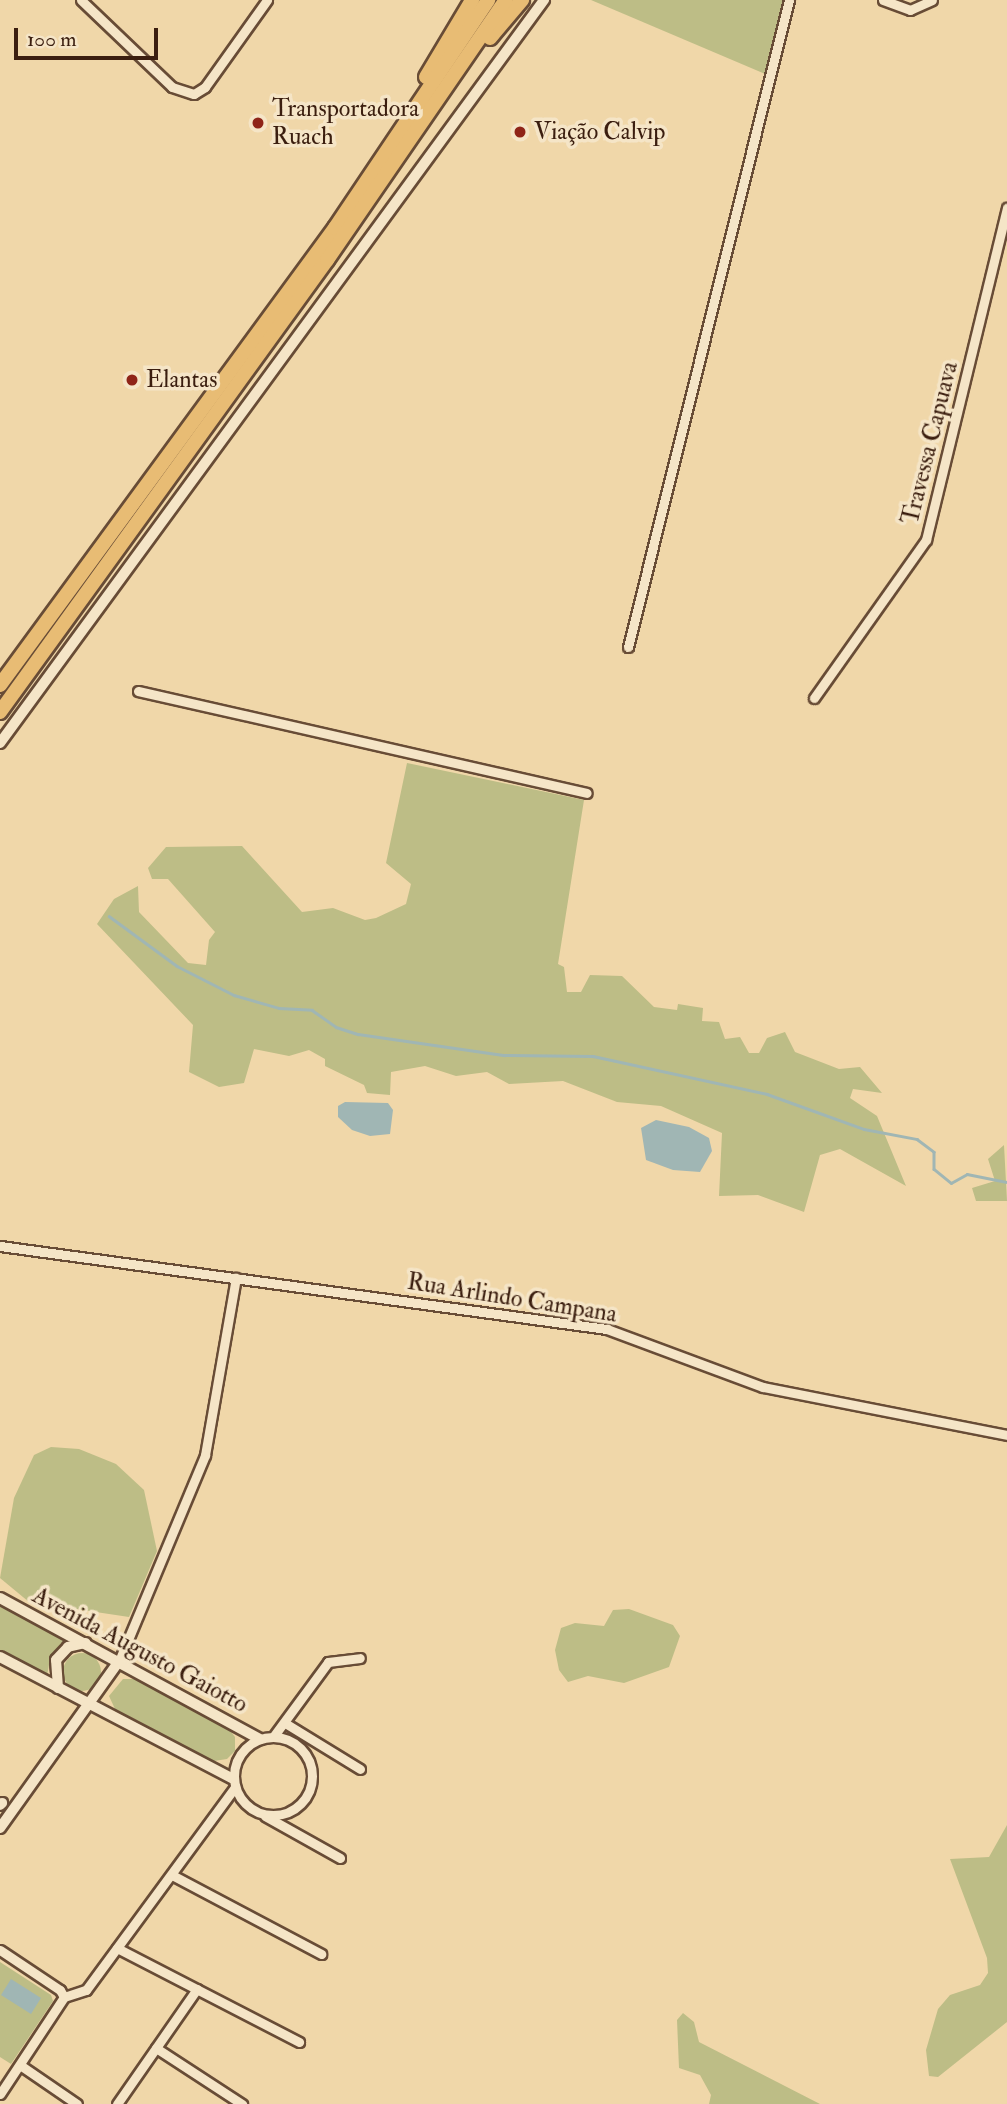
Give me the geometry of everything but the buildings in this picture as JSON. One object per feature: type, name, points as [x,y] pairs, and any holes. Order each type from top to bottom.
[{"type":"highway","points":[[388,148],[472,0]]},
{"type":"highway","points":[[0,685],[335,228],[488,0]]},
{"type":"highway","points":[[0,712],[448,86],[506,0]]},
{"type":"highway","points":[[448,86],[522,0]]},
{"type":"street","points":[[81,0],[172,87],[194,94],[205,87],[267,0]]},
{"type":"street","points":[[0,743],[544,0]]},
{"type":"street","points":[[628,647],[789,0]]},
{"type":"street","points":[[883,0],[910,10],[932,0]]},
{"type":"street","name":"Travessa Capuava","points":[[814,698],[926,540],[1007,208]]},
{"type":"street","points":[[138,691],[587,793]]},
{"type":"street","name":"Rua Arlindo Campana","points":[[0,1246],[616,1331],[763,1387],[1007,1435]]},
{"type":"street","points":[[0,1828],[119,1661],[205,1455],[236,1278]]},
{"type":"street","name":"Avenida Augusto Gaiotto","points":[[0,1598],[260,1739]]},
{"type":"street","points":[[58,1688],[55,1660],[68,1647],[86,1643]]},
{"type":"street","points":[[0,1657],[234,1783],[243,1803],[340,1858]]},
{"type":"street","points":[[273,1737],[328,1662],[342,1657],[360,1658]]},
{"type":"street","points":[[285,1723],[360,1769]]},
{"type":"street","points":[[0,2094],[64,1997],[86,1990],[172,1875],[234,1783],[240,1755],[260,1739],[273,1737],[298,1745],[306,1755],[313,1780],[302,1803],[291,1811],[261,1813]]},
{"type":"street","points":[[1,1803],[13,1811]]},
{"type":"street","points":[[172,1875],[321,1954]]},
{"type":"street","points":[[117,1948],[299,2042]]},
{"type":"street","points":[[0,1950],[64,1997]]},
{"type":"street","points":[[117,2104],[197,1990]]},
{"type":"street","points":[[156,2048],[242,2104]]},
{"type":"street","points":[[20,2065],[76,2104]]},
{"type":"green space","points":[[591,0],[784,0],[765,74]]},
{"type":"green space","points":[[407,763],[584,800],[558,964],[564,967],[567,992],[581,992],[590,975],[622,976],[654,1007],[677,1010],[678,1004],[703,1008],[702,1021],[719,1022],[725,1039],[740,1037],[749,1053],[759,1053],[767,1038],[785,1032],[795,1052],[839,1069],[860,1067],[882,1093],[853,1089],[850,1098],[877,1116],[906,1186],[840,1149],[820,1155],[804,1212],[758,1195],[719,1196],[722,1133],[661,1106],[617,1102],[563,1081],[509,1084],[487,1072],[456,1076],[425,1066],[391,1072],[390,1095],[367,1093],[364,1085],[325,1066],[325,1059],[309,1050],[289,1056],[254,1049],[244,1083],[219,1087],[189,1072],[193,1025],[97,924],[114,899],[138,886],[139,912],[188,963],[206,965],[209,940],[215,932],[168,879],[152,879],[148,868],[166,847],[242,846],[302,912],[333,908],[365,920],[376,918],[406,904],[411,884],[386,863]]},
{"type":"green space","points":[[1004,1145],[1007,1201],[976,1201],[972,1188],[995,1181],[988,1159]]},
{"type":"green space","points":[[51,1447],[79,1449],[116,1464],[144,1490],[157,1551],[129,1617],[29,1602],[0,1578],[14,1498],[34,1455]]},
{"type":"green space","points":[[0,1606],[65,1640],[50,1659],[47,1676],[0,1651]]},
{"type":"green space","points":[[629,1609],[673,1625],[680,1636],[669,1667],[624,1683],[588,1676],[568,1682],[559,1670],[555,1650],[561,1628],[575,1623],[604,1626],[613,1610]]},
{"type":"green space","points":[[82,1653],[96,1658],[101,1672],[96,1686],[82,1691],[68,1686],[63,1672],[68,1658]]},
{"type":"green space","points":[[123,1679],[134,1679],[229,1729],[235,1737],[235,1751],[227,1759],[214,1761],[115,1709],[109,1696]]},
{"type":"green space","points":[[1007,1825],[1007,2022],[938,2077],[929,2076],[926,2050],[938,2009],[950,1995],[980,1985],[988,1973],[987,1958],[950,1859],[989,1857]]},
{"type":"green space","points":[[0,1962],[51,1995],[53,2001],[11,2064],[0,2057]]},
{"type":"green space","points":[[683,2013],[694,2022],[699,2042],[820,2104],[709,2104],[711,2095],[700,2075],[679,2068],[677,2020]]},
{"type":"water","points":[[345,1102],[388,1103],[393,1110],[390,1134],[370,1136],[352,1130],[338,1117],[338,1106]]},
{"type":"water","points":[[656,1120],[689,1127],[709,1138],[712,1151],[700,1172],[673,1170],[646,1160],[641,1128]]},
{"type":"water","points":[[11,1979],[41,1998],[31,2014],[1,1995]]},
{"type":"waterway","points":[[109,916],[177,966],[234,995],[279,1008],[312,1010],[336,1027],[358,1034],[504,1055],[593,1056],[767,1094],[864,1129],[917,1139],[934,1152],[934,1169],[951,1183],[967,1174],[1007,1182]]},
{"type":"place","name":"Transportadora Ruach","points":[[258,123]]},
{"type":"place","name":"Viação Calvip","points":[[520,132]]},
{"type":"place","name":"Elantas","points":[[132,380]]}]
